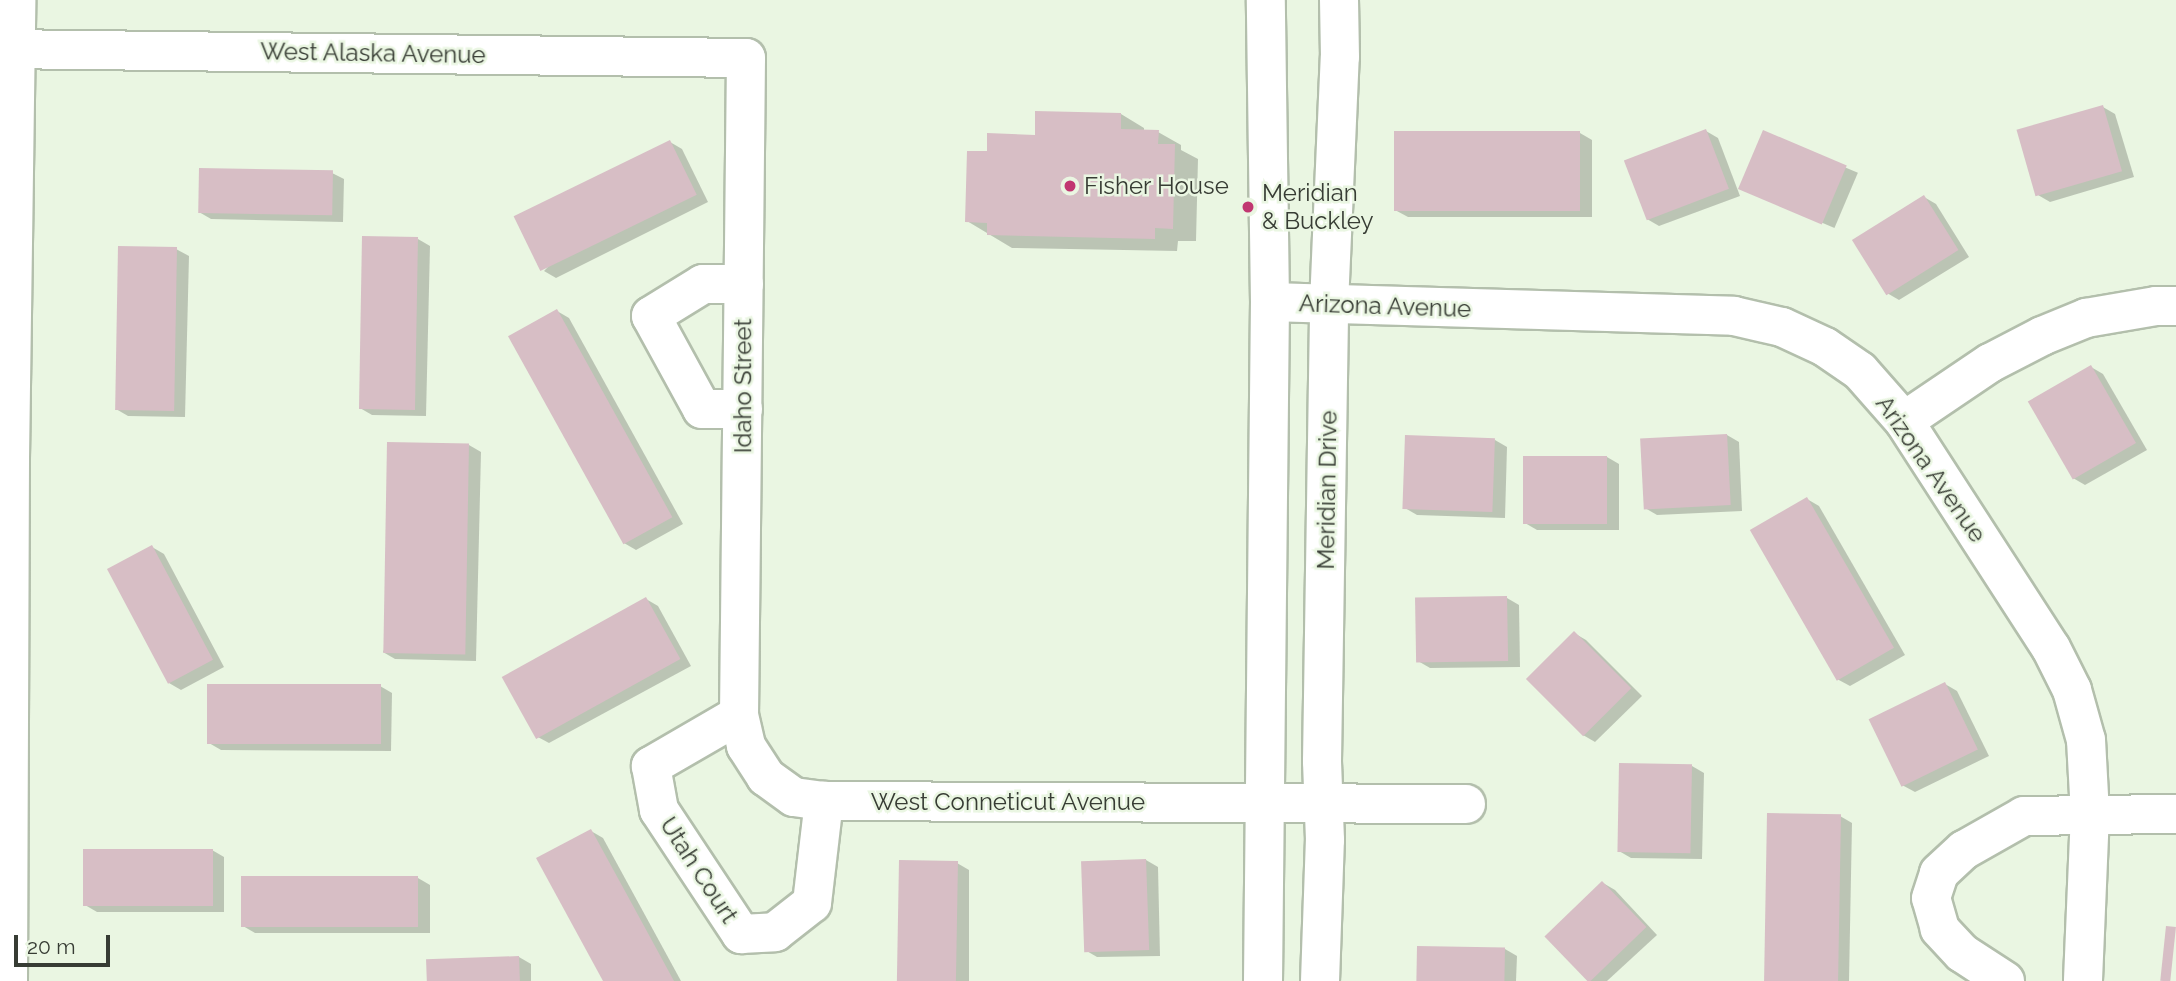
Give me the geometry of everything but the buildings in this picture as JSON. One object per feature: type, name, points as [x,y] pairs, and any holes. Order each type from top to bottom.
[{"type":"street","points":[[8,981],[8,49],[16,0]]},
{"type":"street","points":[[1262,981],[1270,302],[1266,0]]},
{"type":"street","name":"Meridian Drive","points":[[1320,981],[1325,803],[1322,761],[1329,304],[1340,57],[1339,0]]},
{"type":"street","name":"West Alaska Avenue","points":[[8,49],[746,58]]},
{"type":"street","name":"Idaho Street","points":[[739,715],[746,58]]},
{"type":"street","points":[[743,409],[702,409],[651,316],[703,284],[744,284]]},
{"type":"street","name":"Arizona Avenue","points":[[1270,302],[1734,316],[1782,327],[1825,347],[1860,371],[1904,421],[2051,648],[2072,690],[2086,740],[2090,813],[2083,981]]},
{"type":"street","points":[[1904,421],[1990,363],[2042,336],[2086,318],[2156,306],[2176,306]]},
{"type":"street","name":"West Conneticut Avenue","points":[[739,715],[746,746],[766,777],[794,797],[824,801],[1466,804]]},
{"type":"street","name":"Utah Court","points":[[739,715],[651,766],[659,810],[741,934],[775,932],[812,904],[824,801]]},
{"type":"street","points":[[2005,981],[1962,953],[1940,929],[1931,898],[1939,873],[1964,850],[2024,816],[2090,813],[2176,814]]},
{"type":"place","name":"Fisher House","points":[[1070,186]]},
{"type":"place","name":"Meridian & Buckley","points":[[1248,207]]}]
